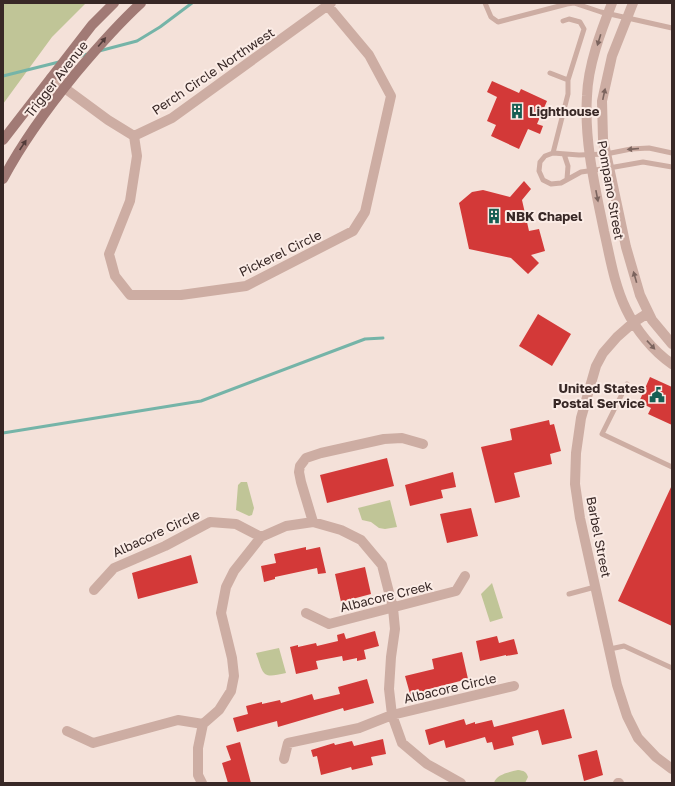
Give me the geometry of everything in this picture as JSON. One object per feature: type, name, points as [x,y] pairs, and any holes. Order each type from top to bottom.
[{"type":"main road","name":"Trigger Avenue","points":[[3,140],[92,25],[114,3]]},
{"type":"main road","name":"Trigger Avenue","points":[[3,179],[42,116],[108,35],[141,3]]},
{"type":"street","name":"Pompano Street","points":[[612,3],[599,37],[586,95],[587,132],[596,191],[614,278],[626,309],[642,334],[665,359],[672,364]]},
{"type":"street","name":"Pompano Street","points":[[633,3],[612,56],[602,101],[603,139],[626,247],[640,295],[652,320],[672,344]]},
{"type":"street","name":"Perch Circle Northwest","points":[[134,136],[172,118],[330,5]]},
{"type":"street","name":"Pickerel Circle","points":[[134,136],[137,156],[130,201],[109,254],[115,276],[130,295],[181,295],[246,286],[353,231],[365,212],[391,96],[369,55],[330,5]]},
{"type":"street","points":[[51,78],[108,120],[134,136]]},
{"type":"street","name":"Barbel Street","points":[[648,313],[634,322],[618,337],[608,348],[596,366],[581,418],[576,454],[575,484],[580,518],[595,587],[617,684],[627,716],[638,738],[656,757],[672,770]]},
{"type":"street","points":[[313,522],[299,472],[300,466],[306,458],[316,454],[384,439],[402,438],[423,444]]},
{"type":"street","name":"Albacore Circle","points":[[94,590],[114,568],[165,546],[210,522],[236,524],[261,537]]},
{"type":"street","name":"Albacore Circle","points":[[203,724],[218,710],[231,691],[234,676],[232,658],[221,613],[226,587],[234,571],[261,537],[286,526],[313,522],[341,530],[361,540],[382,565],[393,608],[395,629],[389,689],[392,715],[402,743],[428,764],[461,783]]},
{"type":"street","name":"Albacore Creek","points":[[306,613],[329,624],[456,591],[465,576]]},
{"type":"street","name":"Albacore Circle","points":[[392,715],[514,686]]},
{"type":"street","points":[[284,759],[288,743],[359,728],[392,715]]},
{"type":"street","points":[[67,731],[93,743],[178,720],[203,724],[198,748],[198,775],[202,783]]},
{"type":"lane","points":[[485,3],[490,17],[498,22],[574,3],[608,14],[672,28]]},
{"type":"lane","points":[[552,153],[568,94],[568,80],[584,29],[580,22],[570,19],[563,21]]},
{"type":"lane","points":[[550,73],[568,80]]},
{"type":"lane","points":[[672,153],[649,148],[631,149],[606,154],[552,153],[540,162],[539,171],[543,180],[551,184],[561,183],[581,172],[643,162],[672,167]]},
{"type":"lane","points":[[564,154],[568,166],[567,179]]},
{"type":"lane","points":[[627,384],[602,434],[672,467]]},
{"type":"lane","points":[[569,594],[595,587]]},
{"type":"lane","points":[[610,649],[624,646],[672,668]]},
{"type":"green space","points":[[3,3],[86,3],[52,37],[3,104]]},
{"type":"green space","points":[[241,482],[247,482],[254,508],[252,515],[249,516],[236,510],[238,485]]},
{"type":"green space","points":[[390,500],[397,527],[385,529],[379,528],[371,522],[362,520],[358,508]]},
{"type":"green space","points":[[492,583],[503,618],[490,622],[481,594]]},
{"type":"green space","points":[[279,648],[286,673],[272,676],[265,674],[262,671],[256,653]]},
{"type":"green space","points":[[518,770],[526,772],[528,777],[525,783],[494,783],[500,775]]},
{"type":"building","name":"Lighthouse","points":[[492,81],[519,93],[521,89],[547,101],[537,124],[543,126],[540,134],[528,129],[519,149],[491,136],[496,125],[487,121],[497,97],[487,92]]},
{"type":"building","name":"NBK Chapel","points":[[524,181],[531,189],[522,200],[529,231],[539,229],[545,251],[531,255],[539,263],[528,274],[511,258],[469,249],[459,203],[472,192],[483,190],[510,197]]},
{"type":"building","points":[[538,314],[571,334],[552,366],[519,346]]},
{"type":"building","name":"United States Postal Service","points":[[650,377],[672,387],[672,425],[648,414],[651,408],[639,402]]},
{"type":"building","points":[[549,420],[550,425],[554,424],[561,451],[550,454],[552,464],[514,473],[520,497],[495,503],[481,447],[512,440],[510,429]]},
{"type":"building","points":[[387,458],[394,486],[327,503],[320,475]]},
{"type":"building","points":[[453,472],[456,487],[441,490],[443,498],[410,506],[405,485]]},
{"type":"building","points":[[672,485],[672,626],[618,601]]},
{"type":"building","points":[[471,508],[478,536],[447,543],[440,514]]},
{"type":"building","points":[[306,547],[306,550],[320,547],[326,573],[318,574],[317,568],[275,577],[275,579],[264,582],[261,566],[276,563],[274,554]]},
{"type":"building","points":[[191,555],[198,583],[138,599],[132,573]]},
{"type":"building","points":[[365,567],[371,594],[341,602],[335,574]]},
{"type":"building","points":[[375,631],[379,646],[364,650],[366,659],[357,661],[357,658],[343,661],[342,656],[316,661],[318,669],[296,674],[290,647],[298,645],[298,647],[316,643],[317,646],[338,641],[337,635],[344,633],[346,639]]},
{"type":"building","points":[[497,636],[499,643],[514,639],[518,654],[480,661],[476,641]]},
{"type":"building","points":[[462,652],[468,679],[429,689],[430,696],[412,701],[405,676],[434,669],[432,659]]},
{"type":"building","points":[[367,679],[374,703],[344,711],[343,708],[278,727],[277,721],[237,732],[233,718],[248,714],[246,706],[280,700],[281,703],[312,694],[314,700],[340,694],[338,687]]},
{"type":"building","points":[[564,709],[572,738],[542,745],[538,730],[512,737],[514,745],[494,750],[492,742],[487,743],[485,737],[446,748],[444,740],[429,745],[425,730],[464,719],[466,725],[475,722],[475,724],[492,720],[494,727]]},
{"type":"building","points":[[383,739],[386,754],[371,757],[373,765],[352,770],[351,767],[321,775],[317,756],[313,757],[311,750],[334,743],[335,745],[352,741],[354,746]]},
{"type":"building","points":[[240,742],[251,783],[228,783],[222,763],[231,760],[226,746]]},
{"type":"building","points":[[597,750],[603,775],[584,781],[578,755]]},
{"type":"waterway","points":[[99,51],[137,41],[160,27],[192,3]]},
{"type":"waterway","points":[[70,59],[88,54]]},
{"type":"waterway","points":[[3,76],[59,62]]},
{"type":"waterway","points":[[3,433],[201,401],[365,339],[383,338]]},
{"type":"place","name":"Lighthouse","points":[[517,111]]},
{"type":"place","name":"NBK Chapel","points":[[494,216]]},
{"type":"place","name":"United States Postal Service","points":[[657,395]]}]
